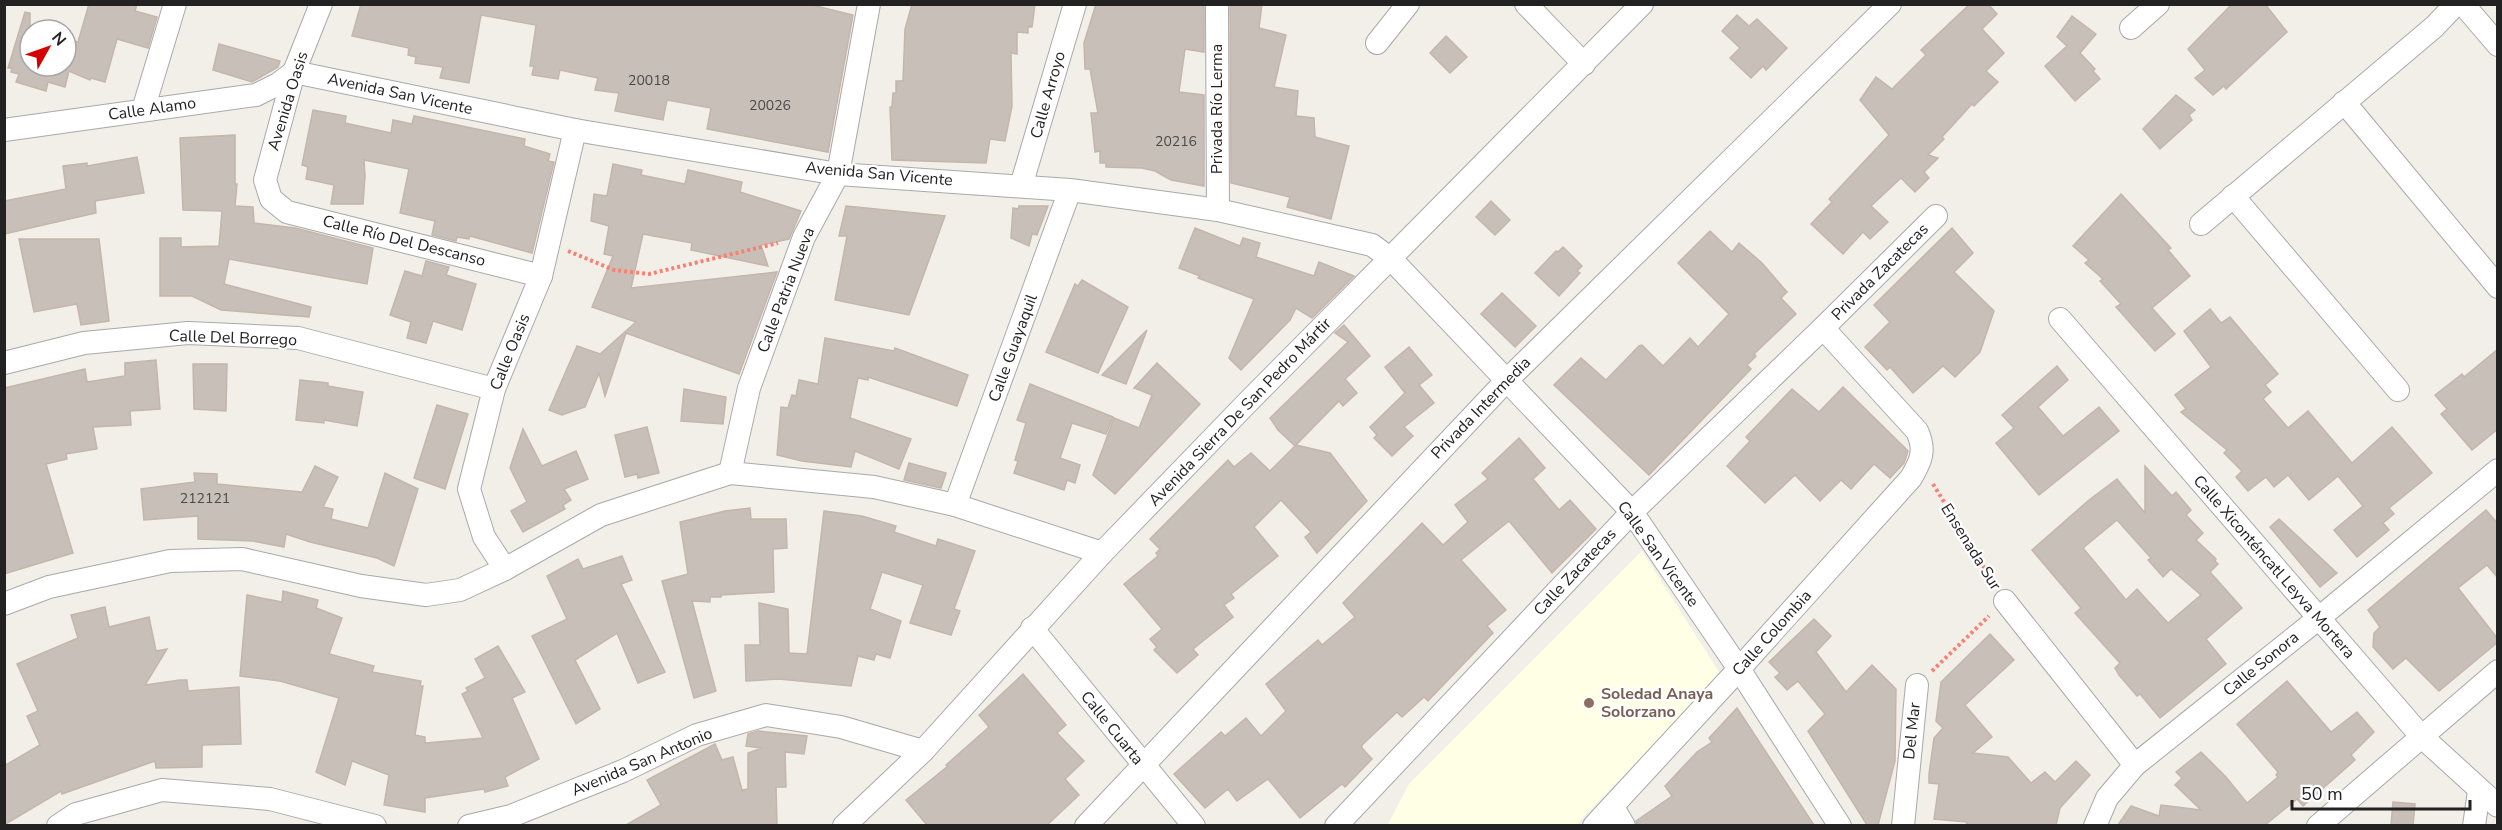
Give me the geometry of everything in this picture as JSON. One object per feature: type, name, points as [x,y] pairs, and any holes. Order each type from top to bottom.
[{"type":"street","points":[[142,110],[175,4]]},
{"type":"street","name":"Avenida Oasis","points":[[271,199],[266,180],[294,72],[321,4]]},
{"type":"street","name":"Calle Patria Nueva","points":[[730,473],[749,388],[804,237],[838,174],[869,4]]},
{"type":"street","name":"Calle Arroyo","points":[[1021,186],[1075,4]]},
{"type":"street","points":[[1377,43],[1408,4]]},
{"type":"street","points":[[1526,4],[1584,64]]},
{"type":"street","name":"Avenida Sierra De San Pedro Mártir","points":[[844,825],[923,751],[1102,553],[1642,4]]},
{"type":"street","name":"Privada Intermedia","points":[[1086,825],[1507,380],[1890,4]]},
{"type":"street","points":[[2131,28],[2158,4]]},
{"type":"street","points":[[2201,224],[2434,27],[2456,4]]},
{"type":"street","points":[[2463,4],[2498,45]]},
{"type":"street","name":"Privada Río Lerma","points":[[1217,8],[1218,210]]},
{"type":"street","name":"Calle Alamo","points":[[4,130],[256,94],[278,84],[294,72]]},
{"type":"street","name":"Avenida San Vicente","points":[[294,72],[575,130],[838,174],[1070,190],[1218,210],[1372,245],[1391,259]]},
{"type":"street","points":[[2344,102],[2498,287]]},
{"type":"street","name":"Calle Oasis","points":[[506,569],[484,537],[469,489],[494,389],[541,276],[575,130]]},
{"type":"street","name":"Calle Guayaquil","points":[[955,505],[1070,190]]},
{"type":"street","points":[[2233,196],[2398,390]]},
{"type":"street","name":"Calle Río Del Descanso","points":[[271,199],[287,212],[541,276]]},
{"type":"street","name":"Privada Zacatecas","points":[[1823,328],[1936,216]]},
{"type":"street","name":"Calle San Vicente","points":[[1391,259],[1632,512],[1739,669],[1840,825]]},
{"type":"street","name":"Calle Xiconténcatl Leyva Mortera","points":[[2060,319],[2421,736],[2498,806]]},
{"type":"street","points":[[1823,328],[1917,431],[1923,443],[1920,463]]},
{"type":"street","name":"Calle Zacatecas","points":[[1341,822],[1632,512],[1823,328]]},
{"type":"street","name":"Calle Del Borrego","points":[[4,363],[84,343],[188,333],[298,338],[494,389]]},
{"type":"street","name":"Calle Colombia","points":[[1594,825],[1619,816],[1739,669],[1911,478],[1920,463]]},
{"type":"street","name":"Calle Sonora","points":[[2096,825],[2107,798],[2135,765],[2319,618],[2498,470]]},
{"type":"street","points":[[4,604],[50,587],[170,561],[242,559],[361,586],[426,595],[460,590],[506,569],[601,515],[730,473],[874,487],[955,505],[1102,553]]},
{"type":"street","name":"Ensenada Sur","points":[[2005,602],[2135,765]]},
{"type":"street","name":"Calle Cuarta","points":[[1032,628],[1194,825]]},
{"type":"street","points":[[2318,825],[2498,671]]},
{"type":"street","name":"Del Mar","points":[[1903,825],[1917,685]]},
{"type":"street","name":"Avenida San Antonio","points":[[469,825],[512,816],[623,771],[697,735],[766,715],[841,727],[923,751]]},
{"type":"street","points":[[58,825],[76,814],[162,790],[270,799],[375,825]]},
{"type":"street","points":[[2474,825],[2479,791]]},
{"type":"path","points":[[548,243],[614,270],[649,274],[804,237]]},
{"type":"path","name":"Ensenada Sur","points":[[1920,463],[2005,602]]},
{"type":"path","name":"Del Mar","points":[[1917,685],[2005,602]]},
{"type":"shaded area","points":[[1642,551],[1721,675],[1576,825],[1387,826],[1409,784]]},
{"type":"building","points":[[89,4],[137,4],[135,11],[157,17],[148,48],[117,39],[105,82],[91,78],[90,80],[78,75],[78,42]]},
{"type":"building","points":[[361,4],[808,4],[853,15],[828,152],[707,129],[711,108],[667,100],[663,120],[615,111],[619,93],[595,90],[598,78],[560,70],[558,79],[532,75],[534,66],[530,66],[536,25],[481,15],[469,83],[440,78],[443,67],[415,63],[416,57],[408,55],[409,48],[352,36]]},
{"type":"building","points":[[912,4],[1035,4],[1032,27],[1028,27],[1028,33],[1017,32],[1017,54],[1011,53],[1012,106],[1005,141],[990,139],[986,163],[892,160],[890,107],[892,107],[893,93],[896,93],[896,81],[903,81],[905,29]]},
{"type":"building","points":[[1096,4],[1204,4],[1204,52],[1185,49],[1179,92],[1204,95],[1204,186],[1171,180],[1155,171],[1142,168],[1106,167],[1106,163],[1100,163],[1100,151],[1095,152],[1091,113],[1098,113],[1090,69],[1085,69],[1084,43]]},
{"type":"building","points":[[1230,4],[1262,4],[1259,28],[1286,35],[1274,87],[1298,91],[1296,116],[1314,118],[1315,137],[1349,146],[1331,219],[1287,207],[1290,197],[1231,183]]},
{"type":"building","points":[[1970,4],[1988,4],[1997,14],[1982,29],[2004,53],[1986,71],[1998,82],[1974,106],[1972,104],[1928,155],[1938,158],[1924,172],[1929,178],[1915,192],[1901,178],[1871,206],[1888,222],[1870,239],[1863,232],[1843,254],[1811,224],[1832,202],[1829,199],[1889,135],[1860,100],[1876,77],[1892,89],[1926,55],[1921,50]]},
{"type":"building","points":[[2232,4],[2265,4],[2287,32],[2226,89],[2224,86],[2213,95],[2195,78],[2205,70],[2188,49]]},
{"type":"building","points":[[25,12],[30,13],[30,18],[23,18]]},
{"type":"building","points":[[1737,15],[1749,26],[1757,19],[1787,48],[1766,70],[1763,66],[1751,78],[1730,58],[1740,48],[1722,31]]},
{"type":"building","points":[[2072,16],[2096,34],[2080,53],[2095,69],[2093,71],[2100,79],[2075,101],[2045,66],[2067,46],[2057,37]]},
{"type":"building","points":[[18,35],[18,74],[11,72],[12,68],[8,68]]},
{"type":"building","points":[[1446,36],[1467,57],[1450,73],[1430,53]]},
{"type":"building","points":[[219,44],[280,61],[278,67],[252,82],[213,70]]},
{"type":"building","points":[[18,77],[67,78],[65,87],[48,82],[46,91],[16,82]]},
{"type":"building","points":[[2176,95],[2195,110],[2189,115],[2192,120],[2160,149],[2143,129]]},
{"type":"building","points":[[313,110],[346,116],[345,123],[391,133],[393,120],[412,124],[414,116],[525,139],[524,146],[550,154],[548,161],[554,162],[532,253],[470,236],[469,239],[457,237],[456,241],[432,235],[435,221],[400,213],[409,169],[364,160],[363,204],[331,204],[334,185],[306,179],[308,167],[302,165]]},
{"type":"building","points":[[235,135],[235,184],[237,184],[235,206],[253,207],[254,223],[295,228],[373,248],[367,284],[229,259],[224,284],[311,307],[309,317],[221,310],[192,296],[160,296],[160,238],[181,238],[181,247],[219,246],[222,211],[183,210],[180,138]]},
{"type":"building","points":[[137,157],[144,193],[95,201],[96,213],[4,234],[4,201],[66,189],[63,166],[87,163],[87,166]]},
{"type":"building","points":[[613,164],[642,170],[641,175],[685,184],[688,170],[742,182],[740,192],[801,211],[789,239],[761,245],[768,266],[691,250],[692,243],[643,234],[631,288],[777,272],[739,374],[626,333],[605,396],[599,373],[585,407],[562,415],[549,410],[577,346],[600,354],[636,322],[592,307],[613,256],[604,254],[609,226],[591,221],[594,194],[607,196]]},
{"type":"building","points":[[2121,194],[2171,248],[2168,250],[2190,276],[2152,308],[2175,334],[2155,351],[2116,307],[2121,304],[2100,281],[2103,279],[2085,263],[2089,260],[2073,246]]},
{"type":"building","points":[[1491,201],[1510,220],[1495,235],[1476,217]]},
{"type":"building","points":[[846,206],[945,216],[909,315],[835,300],[847,236],[839,236]]},
{"type":"building","points":[[1019,206],[1048,206],[1037,235],[1032,234],[1029,246],[1011,238],[1013,208],[1018,209]]},
{"type":"building","points":[[1195,228],[1240,246],[1243,238],[1260,243],[1256,257],[1314,276],[1319,262],[1354,276],[1312,318],[1296,308],[1290,320],[1241,370],[1229,358],[1254,299],[1198,278],[1200,276],[1179,268]]},
{"type":"building","points":[[1952,228],[1973,253],[1954,272],[1994,311],[1980,352],[1955,377],[1943,366],[1913,393],[1890,367],[1887,370],[1865,347],[1890,322],[1874,305]]},
{"type":"building","points":[[1710,231],[1732,252],[1739,243],[1762,263],[1787,292],[1781,298],[1796,314],[1754,354],[1756,356],[1747,365],[1751,369],[1649,475],[1554,385],[1581,358],[1606,380],[1639,346],[1642,345],[1663,366],[1690,338],[1698,347],[1729,314],[1678,263]]},
{"type":"building","points":[[19,239],[99,239],[109,321],[81,325],[77,304],[34,312]]},
{"type":"building","points":[[1563,247],[1582,266],[1577,271],[1580,273],[1559,296],[1535,273],[1556,251],[1558,252]]},
{"type":"building","points":[[426,261],[449,267],[446,275],[476,284],[462,330],[433,321],[426,343],[407,338],[411,322],[390,315],[405,271],[422,276]]},
{"type":"building","points":[[1082,280],[1128,307],[1098,373],[1046,352],[1075,284],[1078,286]]},
{"type":"building","points":[[1502,293],[1536,326],[1515,347],[1481,314]]},
{"type":"building","points":[[2210,309],[2221,323],[2230,317],[2278,374],[2265,385],[2271,392],[2263,399],[2288,428],[2308,411],[2352,463],[2392,427],[2432,473],[2389,508],[2394,514],[2383,523],[2389,530],[2357,557],[2334,530],[2363,506],[2338,476],[2309,500],[2288,475],[2274,487],[2266,477],[2248,491],[2236,477],[2242,471],[2224,453],[2227,450],[2181,412],[2186,409],[2175,395],[2211,367],[2184,331]]},
{"type":"building","points":[[1344,325],[1370,356],[1345,379],[1357,393],[1343,406],[1339,401],[1296,445],[1330,453],[1367,501],[1317,553],[1305,537],[1311,532],[1281,500],[1254,527],[1278,556],[1231,594],[1234,598],[1224,605],[1233,617],[1193,649],[1198,655],[1177,673],[1154,650],[1157,647],[1150,639],[1162,629],[1124,584],[1158,556],[1156,553],[1160,549],[1150,539],[1228,460],[1234,467],[1251,453],[1270,471],[1295,446],[1278,430],[1270,418],[1348,342],[1335,333]]},
{"type":"building","points":[[1147,330],[1126,384],[1102,375]]},
{"type":"building","points":[[825,338],[894,351],[895,348],[968,375],[957,406],[868,377],[868,380],[858,378],[850,418],[911,439],[899,469],[855,451],[851,467],[802,461],[777,455],[781,407],[788,408],[792,395],[796,396],[799,380],[818,384]]},
{"type":"building","points":[[1409,347],[1432,375],[1419,385],[1434,403],[1404,427],[1413,436],[1392,456],[1374,438],[1377,435],[1370,427],[1405,393],[1385,367]]},
{"type":"building","points":[[2498,349],[2498,429],[2472,450],[2441,414],[2447,409],[2435,395],[2462,374],[2464,377]]},
{"type":"building","points":[[156,360],[160,409],[130,411],[131,425],[93,427],[97,449],[66,454],[67,459],[46,464],[73,553],[4,574],[4,388],[85,369],[87,382],[125,376],[125,363]]},
{"type":"building","points":[[1157,363],[1200,404],[1115,494],[1093,475],[1114,418],[1139,428],[1152,395],[1134,388]]},
{"type":"building","points":[[193,364],[227,364],[226,411],[194,409]]},
{"type":"building","points":[[2057,366],[2068,380],[2038,407],[2063,436],[2099,407],[2119,431],[2039,495],[1996,443],[2014,428],[2002,415]]},
{"type":"building","points":[[300,380],[328,383],[328,386],[363,392],[357,426],[324,420],[324,423],[296,420]]},
{"type":"building","points":[[1030,384],[1113,417],[1106,434],[1072,423],[1060,458],[1080,465],[1075,483],[1067,480],[1064,490],[1014,473],[1018,461],[1015,460],[1026,423],[1017,420]]},
{"type":"building","points":[[1843,387],[1908,451],[1904,463],[1890,478],[1874,464],[1851,489],[1841,480],[1820,501],[1795,475],[1765,503],[1727,466],[1750,441],[1746,437],[1792,389],[1819,412]]},
{"type":"building","points":[[684,389],[726,397],[723,424],[681,421]]},
{"type":"building","points":[[437,405],[468,414],[445,489],[414,478]]},
{"type":"building","points":[[647,427],[659,473],[638,478],[637,474],[625,477],[615,435]]},
{"type":"building","points":[[523,429],[542,466],[576,451],[588,479],[564,489],[571,500],[563,505],[565,509],[523,532],[511,511],[527,502],[510,468]]},
{"type":"building","points":[[1519,438],[1545,468],[1533,479],[1559,510],[1570,500],[1596,529],[1552,573],[1509,521],[1461,560],[1506,610],[1487,626],[1493,633],[1428,701],[1424,697],[1402,717],[1397,712],[1362,745],[1372,759],[1345,787],[1342,784],[1300,818],[1268,779],[1237,801],[1228,789],[1205,808],[1174,774],[1221,732],[1225,736],[1246,718],[1261,736],[1286,711],[1266,684],[1318,640],[1322,645],[1355,617],[1343,603],[1422,523],[1443,545],[1468,522],[1455,505],[1488,479],[1482,473]]},
{"type":"building","points":[[909,463],[946,473],[941,488],[904,480]]},
{"type":"building","points":[[315,466],[338,477],[323,507],[333,509],[331,519],[368,528],[385,473],[418,489],[394,566],[377,558],[286,534],[284,547],[253,541],[198,539],[198,516],[144,520],[141,489],[195,482],[194,473],[217,474],[217,484],[302,492]]},
{"type":"building","points":[[2145,466],[2172,496],[2176,492],[2191,510],[2186,515],[2203,533],[2196,540],[2216,559],[2218,564],[2210,572],[2242,608],[2206,639],[2226,664],[2160,718],[2140,694],[2137,696],[2119,675],[2115,668],[2120,663],[2075,613],[2081,608],[2032,550],[2089,500],[2117,479],[2145,513]],"holes":[[[2117,520],[2151,558],[2148,560],[2163,577],[2171,569],[2201,595],[2168,623],[2137,589],[2126,600],[2083,548]]]},
{"type":"building","points":[[750,508],[751,519],[786,519],[787,548],[773,549],[774,592],[721,595],[721,597],[710,597],[710,602],[692,601],[716,691],[694,698],[662,581],[688,574],[680,522],[725,511]]},
{"type":"building","points":[[2486,510],[2498,524],[2498,578],[2487,565],[2458,588],[2498,642],[2439,691],[2406,658],[2393,669],[2373,647],[2374,633],[2380,627],[2368,610]]},
{"type":"building","points":[[824,511],[862,516],[896,526],[894,532],[936,546],[938,539],[975,551],[954,609],[960,611],[951,635],[910,623],[923,585],[882,572],[870,609],[901,621],[890,658],[876,654],[874,660],[858,656],[851,686],[779,679],[746,681],[745,645],[760,645],[759,603],[788,609],[789,653],[807,654]]},
{"type":"building","points":[[2279,519],[2337,573],[2320,587],[2270,527]]},
{"type":"building","points":[[622,556],[632,580],[621,584],[665,672],[638,683],[617,633],[575,660],[600,709],[576,724],[532,636],[567,619],[547,576],[578,559],[583,569]]},
{"type":"building","points":[[283,591],[318,600],[316,608],[342,618],[329,654],[374,666],[372,672],[421,681],[420,686],[423,686],[415,735],[425,737],[425,743],[483,738],[462,694],[468,691],[466,688],[485,678],[475,659],[498,646],[525,692],[512,698],[539,759],[505,777],[508,786],[485,792],[484,789],[425,798],[425,812],[384,805],[389,775],[352,761],[345,785],[316,772],[339,698],[280,681],[240,676],[247,595],[282,602]]},
{"type":"building","points":[[105,607],[109,627],[149,617],[156,651],[167,649],[145,685],[187,680],[188,691],[239,687],[241,744],[202,745],[202,767],[156,768],[155,761],[62,794],[61,791],[4,825],[4,766],[40,745],[27,716],[38,711],[17,664],[78,638],[71,615]]},
{"type":"building","points":[[1814,619],[1831,636],[1816,652],[1846,692],[1872,665],[1896,689],[1895,761],[1878,825],[1867,825],[1808,731],[1825,714],[1798,681],[1787,690],[1775,677],[1780,673],[1769,662]]},
{"type":"building","points":[[1990,634],[2014,660],[1965,705],[1992,737],[1973,753],[2008,757],[2031,783],[2045,772],[2055,782],[2076,761],[2090,775],[2060,808],[2056,825],[1966,825],[1967,822],[1934,819],[1939,784],[1929,783],[1929,774],[1934,738],[1943,728],[1936,721],[1941,682]]},
{"type":"building","points":[[1023,674],[1066,725],[1057,733],[1084,761],[1065,779],[1079,795],[1047,825],[927,825],[906,800],[948,766],[946,765],[989,727],[979,715]]},
{"type":"building","points":[[2287,681],[2331,732],[2357,712],[2374,732],[2351,755],[2355,760],[2303,806],[2297,799],[2265,825],[2118,825],[2131,806],[2159,816],[2161,805],[2201,810],[2175,785],[2182,778],[2176,772],[2201,752],[2226,777],[2247,803],[2278,777],[2276,775],[2278,772],[2237,724]]},
{"type":"building","points":[[1737,708],[1814,825],[1637,825],[1636,821],[1672,796],[1665,786],[1697,752],[1712,742],[1709,738]]},
{"type":"building","points":[[758,731],[807,736],[804,754],[785,752],[786,787],[776,787],[777,825],[626,825],[661,805],[647,780],[715,744],[722,760],[733,757],[742,790],[748,789],[748,753],[762,748],[746,746],[748,734]]},
{"type":"building","points":[[2393,802],[2415,804],[2413,825],[2391,825]]},
{"type":"place","name":"Soledad Anaya Solorzano","points":[[1589,703]]}]
